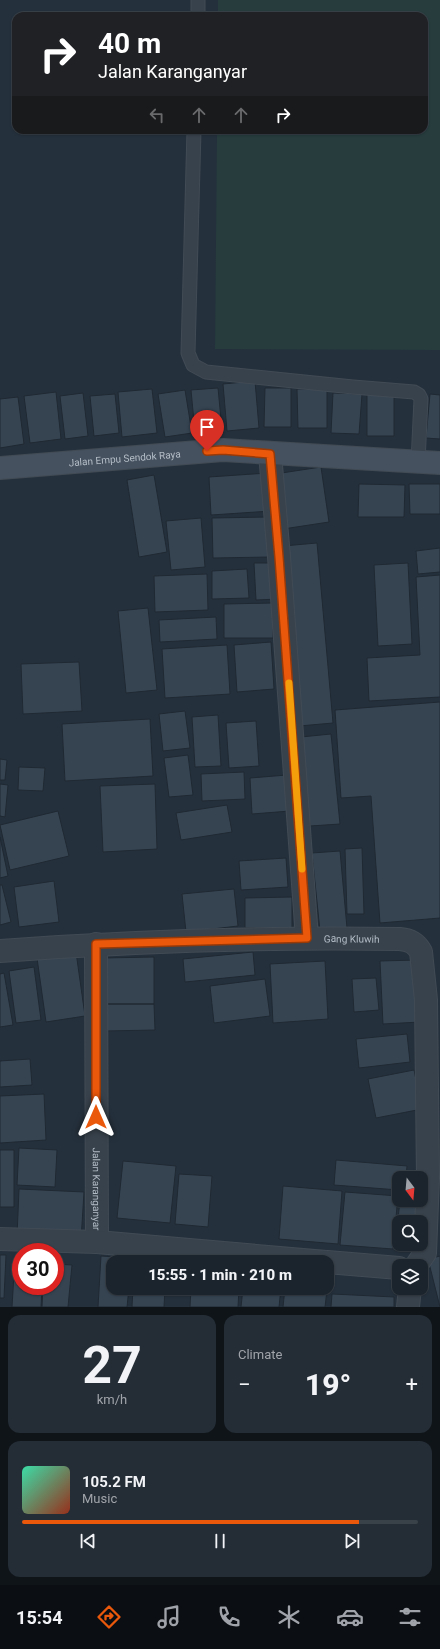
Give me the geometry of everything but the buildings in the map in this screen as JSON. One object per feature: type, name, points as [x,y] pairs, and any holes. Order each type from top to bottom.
[{"type":"main road","name":"Jalan Empu Sendok Raya","points":[[0,468],[223,450],[440,463]]},
{"type":"street","points":[[0,951],[96,944],[307,938],[270,454]]},
{"type":"street","name":"Gang Kluwih","points":[[307,938],[410,940],[417,945],[421,952],[426,1000],[428,1178],[425,1253],[421,1259]]},
{"type":"street","name":"Jalan Karanganyar","points":[[96,944],[97,1242]]},
{"type":"street","name":"Jalan Karanganyar","points":[[0,1239],[97,1242],[246,1255]]},
{"type":"street","name":"Jalan Karanganyar","points":[[334,1263],[392,1267]]},
{"type":"street","points":[[408,1307],[409,1295]]},
{"type":"lane","points":[[198,0],[198,12]]},
{"type":"lane","points":[[194,134],[188,353],[193,365],[206,372],[353,388],[414,392],[419,395],[421,399],[418,462]]},
{"type":"green space","points":[[218,0],[440,0],[440,350],[215,349],[217,134],[428,134],[428,12],[218,12]]},
{"type":"slow traffic","points":[[289,683],[302,869]]},
{"type":"route","points":[[96,1117],[96,944],[307,938],[270,454],[223,450],[207,451]]}]
